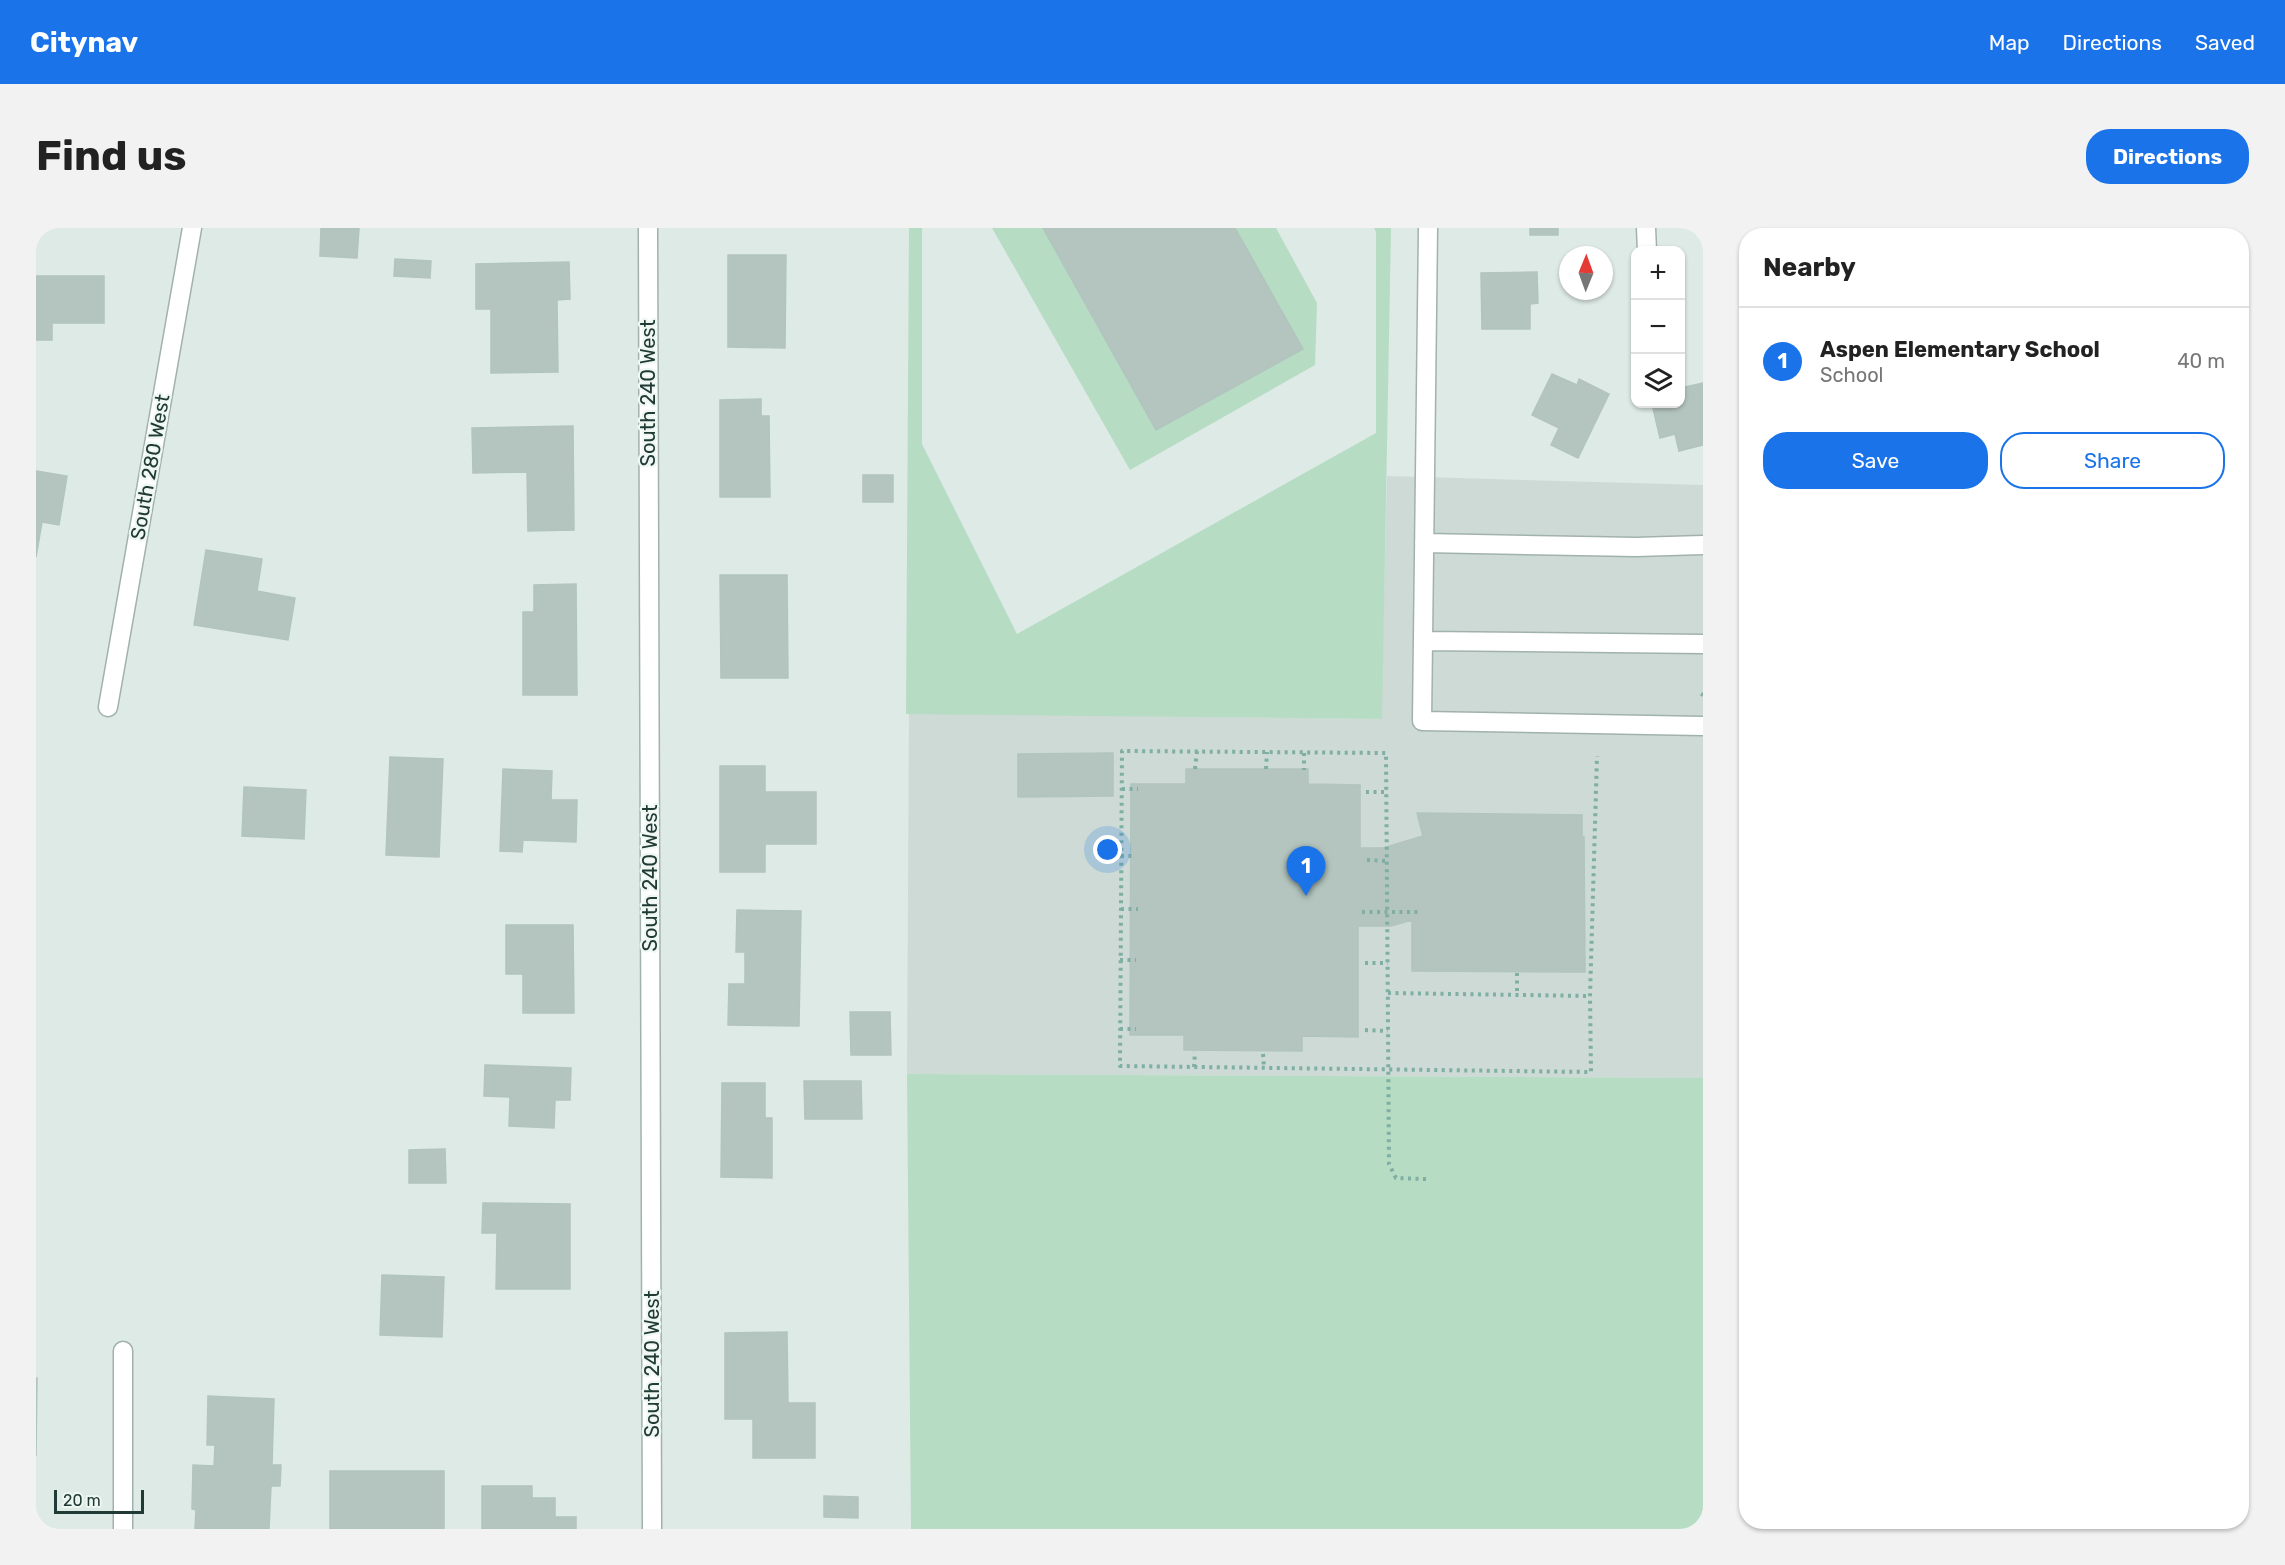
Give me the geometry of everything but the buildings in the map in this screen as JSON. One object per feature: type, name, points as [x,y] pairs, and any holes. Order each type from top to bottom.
[{"type":"street","name":"South 280 West","points":[[108,706],[192,228]]},
{"type":"street","name":"South 240 West","points":[[648,228],[652,1529]]},
{"type":"street","points":[[1428,228],[1422,722],[1703,726]]},
{"type":"street","points":[[1646,228],[1647,246]]},
{"type":"street","points":[[1424,543],[1636,547],[1703,544]]},
{"type":"street","points":[[1423,641],[1703,645]]},
{"type":"street","points":[[123,1351],[123,1529]]},
{"type":"path","points":[[1426,1179],[1396,1178],[1389,1164],[1389,1070],[1389,1031],[1386,753],[1122,751],[1120,1066],[1389,1070],[1591,1072],[1590,996],[1597,756]]},
{"type":"path","points":[[1196,769],[1197,751]]},
{"type":"path","points":[[1266,769],[1267,752]]},
{"type":"path","points":[[1304,753],[1304,770]]},
{"type":"path","points":[[1122,789],[1138,789]]},
{"type":"path","points":[[1366,792],[1387,792]]},
{"type":"path","points":[[1121,856],[1136,856]]},
{"type":"path","points":[[1367,860],[1387,861]]},
{"type":"path","points":[[1121,909],[1138,909]]},
{"type":"path","points":[[1362,912],[1418,912]]},
{"type":"path","points":[[1120,960],[1136,960]]},
{"type":"path","points":[[1365,963],[1388,963]]},
{"type":"path","points":[[1517,973],[1517,995]]},
{"type":"path","points":[[1388,993],[1590,996]]},
{"type":"path","points":[[1120,1029],[1136,1029]]},
{"type":"path","points":[[1365,1030],[1389,1031]]},
{"type":"path","points":[[1194,1067],[1195,1052]]},
{"type":"path","points":[[1263,1054],[1264,1068]]},
{"type":"shaded area","points":[[1387,476],[1703,485],[1703,1078],[907,1074],[909,713],[1381,719]]},
{"type":"green space","points":[[909,228],[922,228],[922,444],[1017,634],[1376,433],[1376,232],[1374,228],[1391,228],[1382,719],[906,714]]},
{"type":"green space","points":[[992,228],[1276,228],[1317,303],[1315,365],[1130,470]]},
{"type":"green space","points":[[907,1074],[1703,1078],[1703,1529],[911,1529]]},
{"type":"place","name":"Aspen Elementary School","points":[[1306,896]]}]
